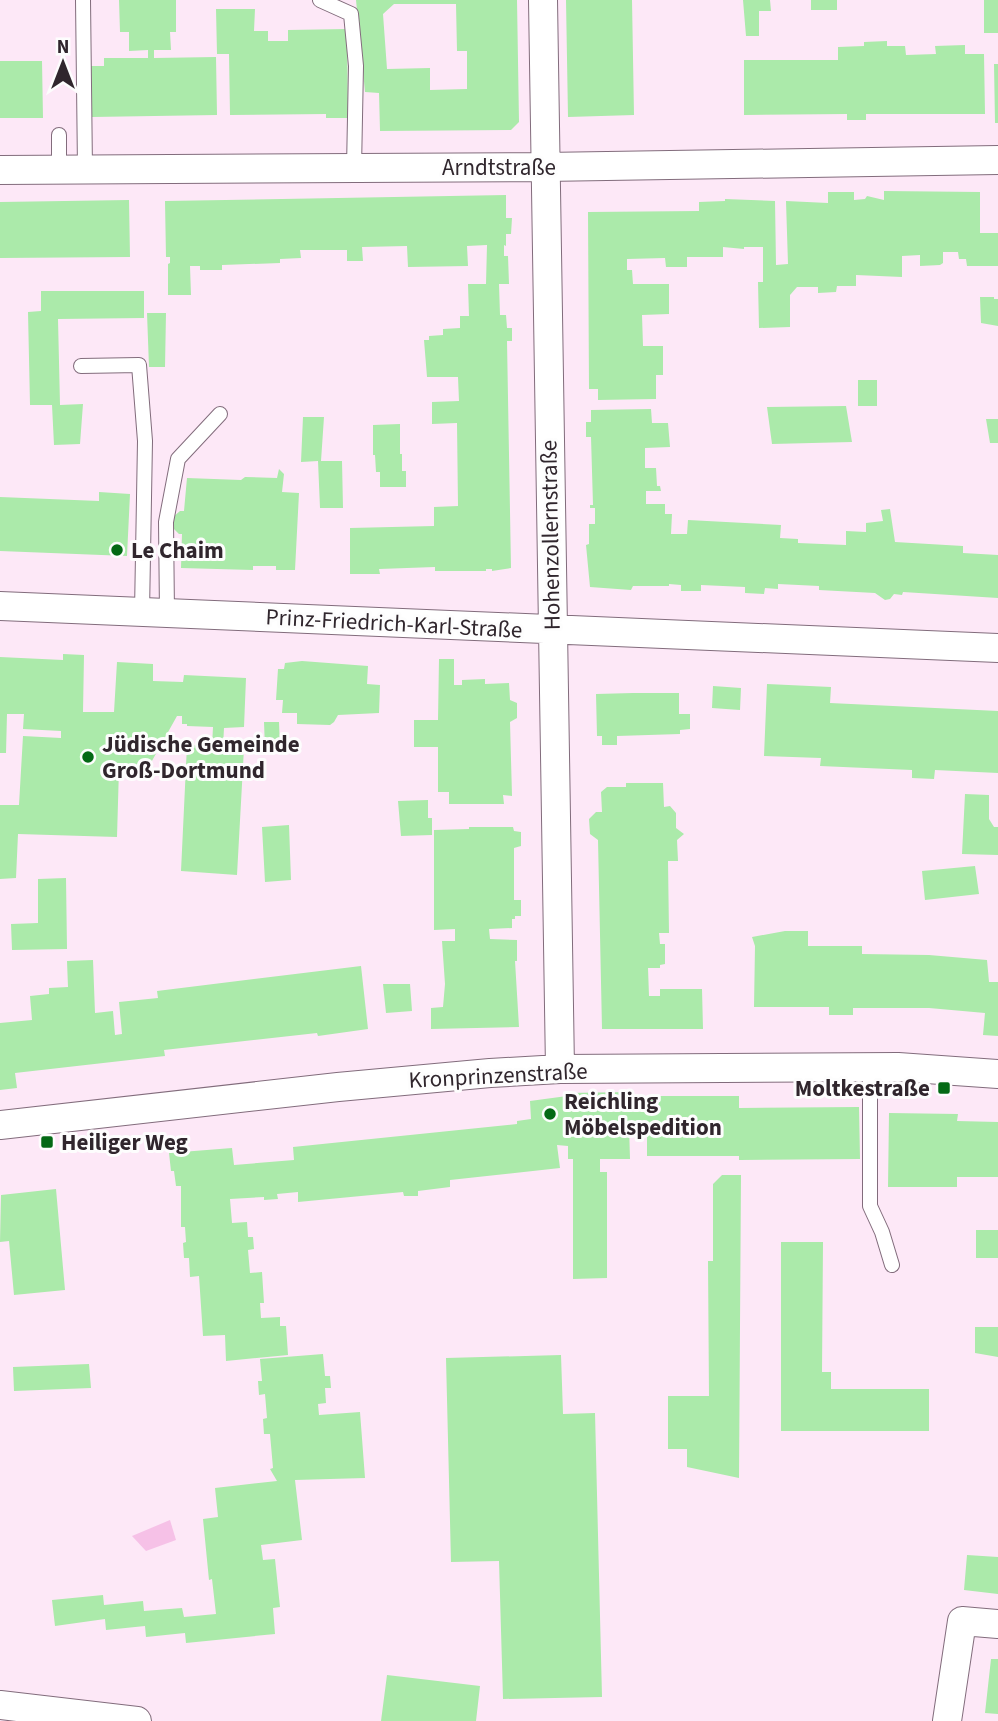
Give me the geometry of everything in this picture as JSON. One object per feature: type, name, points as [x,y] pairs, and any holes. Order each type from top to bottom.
[{"type":"street","name":"Hohenzollernstraße","points":[[543,0],[560,1069]]},
{"type":"street","name":"Arndtstraße","points":[[0,170],[544,167],[998,160]]},
{"type":"street","name":"Prinz-Friedrich-Karl-Straße","points":[[0,606],[998,648]]},
{"type":"street","name":"Kronprinzenstraße","points":[[0,1125],[338,1087],[560,1069],[870,1067],[998,1074]]},
{"type":"street","points":[[947,1721],[962,1621],[998,1624]]},
{"type":"street","points":[[0,1705],[137,1721]]},
{"type":"lane","points":[[72,169],[83,0]]},
{"type":"lane","points":[[320,0],[351,14],[356,66],[354,168]]},
{"type":"lane","points":[[59,135],[72,169]]},
{"type":"lane","points":[[81,366],[139,365],[155,612]]},
{"type":"lane","points":[[155,612],[166,522],[178,459],[220,414]]},
{"type":"lane","points":[[870,1067],[870,1206],[882,1232],[892,1265]]},
{"type":"shaded area","points":[[170,1520],[176,1540],[146,1551],[132,1536]]},
{"type":"building","points":[[119,0],[176,0],[176,32],[170,32],[171,50],[154,50],[154,58],[216,57],[217,115],[92,117],[91,66],[104,66],[104,58],[148,58],[148,50],[129,51],[129,32],[120,32]]},
{"type":"building","points":[[356,0],[517,0],[519,122],[511,130],[380,131],[379,93],[365,92]],"holes":[[[394,4],[456,4],[457,51],[467,51],[467,89],[430,90],[430,68],[387,69],[383,14]]]},
{"type":"building","points":[[566,0],[632,0],[634,115],[568,117]]},
{"type":"building","points":[[743,0],[770,0],[771,11],[759,11],[759,36],[746,36]]},
{"type":"building","points":[[811,0],[837,0],[837,10],[811,10]]},
{"type":"building","points":[[984,0],[998,0],[998,33],[984,33]]},
{"type":"building","points":[[216,9],[255,9],[254,31],[268,31],[268,41],[288,41],[288,30],[347,29],[348,118],[326,118],[326,114],[230,115],[229,54],[217,54]]},
{"type":"building","points":[[887,41],[887,46],[905,46],[906,55],[936,54],[935,46],[965,45],[965,54],[984,54],[985,114],[866,114],[866,120],[847,120],[847,114],[744,115],[744,60],[838,60],[838,47],[864,46],[864,42]]},
{"type":"building","points":[[0,61],[42,61],[43,118],[0,118]]},
{"type":"building","points":[[994,64],[998,64],[998,123],[995,123]]},
{"type":"building","points":[[884,191],[980,192],[980,233],[998,233],[998,266],[967,266],[966,259],[959,259],[958,252],[943,252],[943,263],[940,265],[920,266],[920,255],[902,256],[902,277],[856,275],[856,286],[837,286],[836,292],[818,293],[818,287],[797,287],[790,295],[790,327],[759,328],[758,282],[763,282],[763,247],[723,247],[723,257],[687,257],[687,267],[666,267],[665,258],[627,259],[627,270],[632,270],[633,284],[669,284],[669,314],[642,315],[643,346],[663,346],[663,375],[656,375],[656,399],[598,400],[598,389],[589,389],[588,212],[699,211],[699,202],[725,199],[775,201],[776,265],[788,264],[786,201],[828,203],[828,192],[854,192],[854,200],[865,199],[867,196],[884,200]]},
{"type":"building","points":[[506,195],[506,218],[512,218],[511,234],[506,234],[506,246],[504,245],[504,256],[508,256],[509,284],[499,284],[500,315],[506,315],[507,328],[512,328],[512,341],[507,341],[511,568],[492,571],[435,571],[435,567],[379,569],[380,574],[350,574],[350,528],[434,526],[434,507],[458,506],[457,423],[432,424],[432,402],[459,401],[458,377],[427,377],[424,340],[429,340],[429,336],[443,335],[443,329],[460,328],[460,316],[469,316],[468,284],[486,284],[487,245],[467,246],[468,266],[408,267],[407,246],[362,247],[363,261],[347,261],[347,250],[300,250],[301,258],[280,259],[280,263],[222,265],[222,270],[200,270],[200,266],[190,266],[191,295],[168,295],[170,257],[166,257],[165,201]]},
{"type":"building","points":[[129,200],[130,257],[0,258],[0,202]]},
{"type":"building","points":[[41,291],[144,291],[144,318],[58,319],[60,405],[83,404],[80,444],[54,445],[52,405],[30,405],[28,312],[41,311]]},
{"type":"building","points":[[980,297],[998,299],[998,326],[981,323]]},
{"type":"building","points":[[147,313],[166,313],[165,367],[149,367]]},
{"type":"building","points":[[858,380],[877,380],[877,406],[858,406]]},
{"type":"building","points":[[846,406],[852,442],[772,444],[767,407]]},
{"type":"building","points":[[651,409],[652,423],[668,423],[670,447],[645,448],[645,468],[656,468],[657,486],[660,486],[661,491],[646,491],[646,504],[665,504],[665,514],[672,514],[671,534],[687,534],[688,520],[781,525],[780,538],[798,539],[798,543],[846,545],[846,531],[866,532],[866,523],[883,521],[881,510],[890,509],[895,542],[963,546],[963,553],[998,555],[998,598],[903,592],[902,595],[894,594],[885,600],[875,593],[819,590],[819,586],[778,584],[778,589],[765,588],[764,594],[745,593],[745,587],[701,585],[701,591],[681,591],[681,585],[669,584],[633,586],[631,590],[590,587],[586,545],[589,544],[589,524],[595,524],[595,508],[590,508],[590,505],[593,505],[591,437],[586,437],[586,422],[591,422],[591,410]]},
{"type":"building","points":[[303,417],[324,417],[321,461],[342,461],[343,508],[320,508],[318,461],[301,462]]},
{"type":"building","points":[[986,419],[998,419],[998,443],[990,443]]},
{"type":"building","points":[[400,424],[400,454],[402,471],[406,471],[406,487],[380,487],[380,472],[376,472],[373,455],[373,425]]},
{"type":"building","points":[[279,469],[284,474],[282,492],[299,493],[295,570],[276,570],[276,566],[253,566],[253,570],[181,568],[182,534],[173,528],[173,517],[184,511],[187,478],[277,478]]},
{"type":"building","points":[[99,492],[130,494],[127,556],[0,551],[0,497],[99,501]]},
{"type":"building","points":[[63,654],[84,655],[83,712],[114,712],[117,662],[153,664],[153,681],[183,682],[184,675],[246,678],[244,727],[224,728],[223,747],[244,748],[237,875],[181,871],[187,745],[212,746],[213,727],[187,726],[182,724],[182,716],[177,716],[148,768],[119,768],[117,837],[18,834],[16,878],[0,879],[0,805],[19,805],[23,736],[61,738],[61,731],[23,729],[24,714],[7,714],[6,753],[0,753],[0,657],[63,660]]},
{"type":"building","points":[[439,659],[454,659],[454,685],[462,685],[462,680],[485,679],[485,684],[509,683],[510,700],[517,703],[517,718],[510,722],[512,796],[503,795],[504,804],[449,804],[449,792],[438,792],[438,747],[414,747],[414,720],[438,720]]},
{"type":"building","points":[[302,661],[368,666],[367,684],[380,685],[379,713],[338,715],[330,725],[297,724],[297,713],[282,713],[283,700],[276,700],[278,669],[284,669],[285,663]]},
{"type":"building","points":[[767,684],[831,687],[830,703],[998,711],[998,773],[935,770],[934,779],[912,778],[912,770],[820,766],[821,758],[764,756]]},
{"type":"building","points":[[713,686],[741,688],[740,710],[712,708]]},
{"type":"building","points":[[679,693],[679,714],[690,714],[690,729],[680,730],[680,734],[617,736],[617,745],[602,745],[602,736],[597,736],[596,694]]},
{"type":"building","points":[[264,722],[279,722],[280,749],[265,749]]},
{"type":"building","points":[[626,783],[663,783],[664,807],[670,806],[676,813],[676,828],[684,834],[677,840],[678,861],[668,861],[669,933],[659,933],[660,944],[665,944],[665,964],[660,965],[660,968],[648,968],[649,996],[660,996],[660,989],[702,989],[703,1029],[602,1029],[598,840],[590,834],[589,819],[596,812],[602,812],[601,792],[607,787],[626,787]]},
{"type":"building","points":[[965,794],[989,795],[989,819],[994,827],[998,827],[998,855],[962,854]]},
{"type":"building","points":[[428,800],[432,835],[401,836],[398,801]]},
{"type":"building","points":[[289,825],[291,880],[265,882],[262,827]]},
{"type":"building","points":[[513,827],[514,831],[521,832],[521,846],[514,848],[514,900],[521,900],[521,916],[512,919],[512,928],[489,929],[490,939],[517,940],[515,961],[519,1027],[431,1029],[431,1008],[443,1007],[445,984],[442,941],[455,941],[455,929],[434,930],[434,830]]},
{"type":"building","points":[[975,866],[979,894],[925,900],[922,871]]},
{"type":"building","points":[[66,878],[67,949],[12,950],[11,924],[38,923],[38,879]]},
{"type":"building","points":[[785,931],[808,931],[808,946],[862,946],[862,954],[929,955],[987,960],[989,982],[998,982],[998,1036],[983,1035],[985,1013],[929,1008],[853,1008],[853,1015],[829,1015],[829,1007],[754,1007],[755,946],[752,937]]},
{"type":"building","points":[[93,960],[95,1013],[113,1011],[115,1035],[122,1034],[119,1002],[158,998],[157,991],[361,966],[368,1029],[164,1050],[165,1056],[15,1073],[17,1088],[0,1090],[0,1023],[32,1020],[30,996],[49,994],[49,988],[68,987],[67,961]]},
{"type":"building","points":[[383,984],[410,984],[412,1011],[386,1013]]},
{"type":"building","points":[[629,1092],[629,1096],[739,1096],[739,1108],[859,1107],[860,1159],[739,1160],[739,1156],[647,1156],[647,1125],[629,1125],[630,1159],[600,1159],[600,1172],[607,1172],[607,1278],[573,1279],[573,1159],[568,1159],[568,1146],[557,1145],[560,1168],[450,1180],[450,1187],[418,1191],[418,1196],[404,1196],[403,1192],[298,1202],[298,1192],[277,1194],[278,1199],[230,1199],[232,1223],[247,1222],[248,1237],[253,1237],[254,1249],[248,1250],[250,1273],[262,1272],[264,1303],[260,1303],[261,1318],[280,1317],[280,1326],[286,1326],[288,1355],[226,1361],[225,1335],[203,1336],[199,1276],[190,1277],[189,1258],[184,1258],[183,1243],[186,1242],[185,1227],[181,1227],[181,1186],[176,1186],[169,1153],[232,1148],[234,1165],[294,1160],[293,1147],[517,1124],[517,1121],[531,1119],[530,1101],[567,1096],[567,1093]]},
{"type":"building","points":[[889,1113],[958,1114],[957,1121],[998,1122],[998,1177],[957,1177],[957,1187],[888,1187]]},
{"type":"building","points":[[722,1175],[741,1175],[739,1478],[687,1467],[687,1449],[668,1449],[668,1396],[709,1396],[708,1261],[713,1261],[713,1184]]},
{"type":"building","points":[[56,1189],[65,1290],[14,1295],[9,1241],[0,1242],[1,1195]]},
{"type":"building","points":[[976,1230],[998,1230],[998,1258],[976,1258]]},
{"type":"building","points":[[781,1242],[823,1242],[822,1372],[831,1372],[831,1389],[929,1389],[929,1431],[781,1431]]},
{"type":"building","points":[[975,1327],[998,1327],[998,1357],[975,1353]]},
{"type":"building","points":[[323,1354],[325,1376],[330,1376],[331,1388],[325,1388],[326,1403],[318,1404],[319,1415],[360,1412],[365,1478],[295,1480],[302,1540],[261,1545],[263,1560],[275,1559],[280,1607],[273,1608],[275,1634],[186,1643],[185,1633],[146,1637],[145,1626],[106,1630],[105,1619],[55,1626],[52,1600],[103,1595],[104,1605],[143,1601],[144,1611],[182,1608],[184,1617],[216,1614],[212,1579],[209,1580],[203,1519],[218,1517],[215,1488],[277,1481],[270,1469],[273,1468],[270,1434],[264,1434],[263,1419],[267,1418],[265,1394],[259,1395],[258,1381],[262,1381],[260,1359]]},
{"type":"building","points":[[561,1355],[563,1414],[595,1413],[602,1697],[503,1699],[499,1561],[451,1562],[446,1358]]},
{"type":"building","points":[[89,1364],[91,1388],[14,1391],[13,1367]]},
{"type":"building","points":[[967,1555],[998,1557],[998,1594],[964,1590]]},
{"type":"building","points":[[991,1659],[998,1659],[998,1714],[985,1713]]},
{"type":"building","points":[[387,1675],[480,1686],[476,1721],[381,1721]]},
{"type":"place","name":"Le Chaim","points":[[117,550]]},
{"type":"place","name":"Jüdische Gemeinde Groß-Dortmund","points":[[88,757]]},
{"type":"place","name":"Moltkestraße","points":[[944,1088]]},
{"type":"place","name":"Reichling Möbelspedition","points":[[550,1114]]},
{"type":"place","name":"Heiliger Weg","points":[[47,1142]]}]
